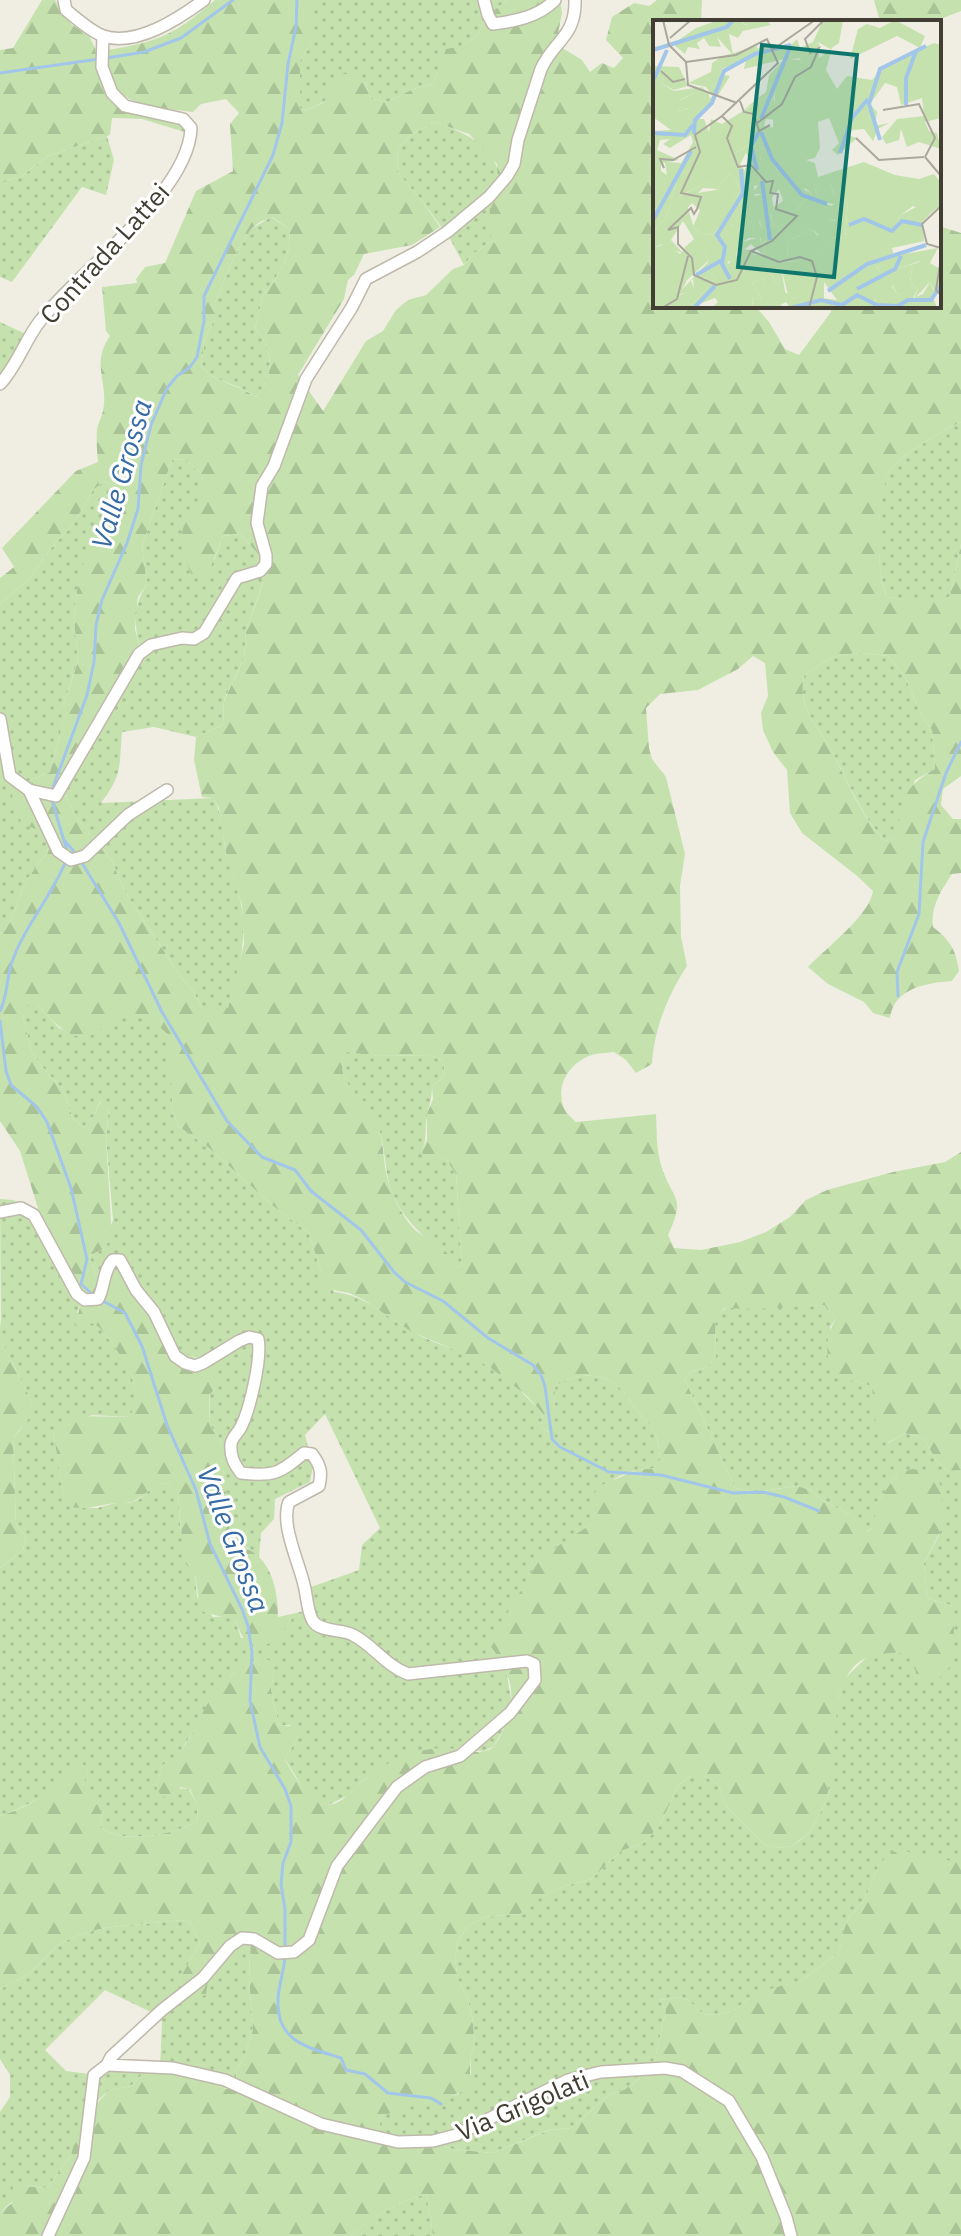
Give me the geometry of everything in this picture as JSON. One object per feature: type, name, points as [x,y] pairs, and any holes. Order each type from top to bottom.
[{"type":"street","points":[[64,0],[66,10],[103,36],[124,39],[151,31],[204,0]]},
{"type":"street","points":[[484,0],[493,24],[517,21],[537,13],[555,0]]},
{"type":"street","points":[[0,719],[10,776],[29,790],[56,796],[139,654],[151,645],[182,638],[194,639],[204,633],[237,578],[260,571],[266,564],[257,523],[262,486],[274,466],[306,379],[352,307],[366,279],[447,232],[489,197],[507,176],[514,164],[518,140],[541,69],[569,32],[575,0]]},
{"type":"street","name":"Contrada Lattei","points":[[2,381],[39,322],[170,184],[191,138],[191,128],[183,119],[125,106],[112,93],[102,67],[103,36]]},
{"type":"street","points":[[29,790],[58,851],[71,860],[85,856],[128,815],[167,790]]},
{"type":"street","points":[[0,1212],[21,1208],[34,1215],[77,1294],[85,1300],[98,1299],[104,1289],[107,1266],[113,1260],[120,1260],[136,1290],[154,1312],[175,1356],[185,1363],[195,1366],[239,1341],[249,1337],[258,1339],[259,1357],[246,1411],[241,1427],[231,1441],[232,1462],[241,1473],[254,1474],[282,1472],[304,1453],[312,1454],[320,1464],[322,1474],[319,1486],[289,1502],[286,1510],[292,1547],[313,1622],[319,1627],[350,1633],[397,1670],[408,1674],[527,1661],[534,1664],[536,1671],[535,1680],[510,1713],[460,1756],[425,1767],[397,1787],[337,1866],[309,1940],[294,1952],[278,1953],[254,1939],[242,1938],[230,1946],[203,1978],[162,2010],[94,2075],[84,2158],[48,2236]]},
{"type":"street","name":"Via Grigolati","points":[[107,2065],[173,2068],[225,2080],[321,2124],[398,2142],[433,2141],[456,2135],[568,2080],[612,2071],[665,2068],[682,2071],[729,2101],[762,2157],[791,2236]]},
{"type":"green space","points":[[42,0],[55,0],[71,24],[89,36],[109,100],[125,111],[183,125],[188,133],[142,119],[112,118],[110,135],[48,156],[19,178],[0,181],[0,50],[13,48]]},
{"type":"green space","points":[[215,0],[311,0],[311,43],[300,61],[300,108],[305,111],[324,102],[340,75],[353,69],[365,81],[371,99],[388,102],[413,89],[433,84],[446,49],[461,46],[478,35],[486,16],[508,0],[560,0],[562,13],[556,44],[582,60],[590,72],[602,63],[614,68],[623,58],[606,40],[612,17],[634,3],[649,6],[657,0],[702,0],[701,20],[653,20],[653,308],[757,308],[785,349],[799,355],[831,308],[941,308],[941,227],[961,233],[961,422],[913,451],[890,470],[882,496],[879,534],[881,571],[887,597],[940,602],[950,596],[961,544],[961,776],[943,789],[941,805],[953,819],[961,819],[961,873],[952,874],[944,887],[935,906],[933,920],[933,927],[951,946],[959,971],[952,981],[932,983],[905,994],[893,1008],[890,1018],[873,1013],[864,1002],[828,984],[808,967],[856,921],[873,891],[802,833],[790,813],[787,770],[773,752],[763,730],[761,713],[768,696],[765,663],[753,656],[738,669],[698,690],[660,694],[646,708],[649,748],[652,759],[666,777],[685,854],[680,886],[681,937],[687,966],[663,1013],[652,1064],[636,1073],[626,1060],[614,1052],[592,1055],[575,1064],[561,1092],[564,1108],[576,1122],[656,1114],[659,1159],[677,1204],[668,1235],[674,1248],[701,1250],[740,1242],[766,1232],[790,1217],[806,1200],[827,1190],[945,1162],[961,1152],[961,1470],[948,1471],[936,1460],[924,1439],[905,1433],[887,1443],[876,1428],[872,1386],[835,1376],[831,1369],[827,1347],[836,1318],[824,1305],[725,1308],[715,1317],[716,1356],[706,1368],[691,1371],[685,1380],[735,1488],[756,1492],[797,1486],[810,1490],[849,1514],[866,1532],[875,1527],[875,1505],[898,1473],[913,1469],[931,1472],[940,1484],[944,1524],[924,1563],[927,1598],[953,1606],[952,1659],[941,1677],[931,1679],[916,1676],[915,1662],[907,1652],[864,1659],[850,1671],[839,1694],[827,1800],[810,1832],[792,1846],[779,1848],[765,1845],[726,1806],[718,1784],[704,1776],[691,1776],[678,1785],[661,1823],[652,1834],[643,1843],[621,1851],[591,1879],[565,1886],[538,1899],[520,1914],[484,1917],[467,1927],[458,1941],[455,1958],[458,1980],[472,2016],[475,2043],[470,2057],[470,2088],[379,2118],[380,2129],[397,2137],[453,2149],[492,2153],[550,2130],[571,2128],[610,2094],[624,2090],[639,2079],[655,2059],[666,2010],[660,2000],[679,1997],[688,2000],[703,2014],[717,2015],[737,2009],[759,1992],[802,1980],[836,1955],[849,1917],[864,1901],[879,1865],[889,1854],[900,1850],[961,1863],[961,2236],[433,2236],[427,2194],[396,2205],[349,2236],[0,2236],[0,2213],[12,2203],[13,2185],[47,2188],[71,2156],[75,2137],[92,2118],[92,2109],[108,2091],[131,2086],[149,2067],[181,2066],[200,2080],[226,2089],[237,2088],[236,2071],[253,2030],[249,1977],[251,1939],[245,1932],[217,1951],[211,1963],[206,1995],[195,1997],[179,1980],[200,1943],[190,1922],[181,1920],[88,1932],[59,1945],[27,1975],[0,1990],[0,1816],[40,1797],[81,1762],[88,1770],[82,1790],[98,1806],[100,1827],[109,1832],[121,1836],[148,1836],[198,1821],[197,1804],[190,1789],[180,1787],[174,1799],[161,1796],[156,1786],[163,1765],[182,1749],[222,1683],[259,1658],[269,1660],[274,1673],[271,1689],[279,1726],[298,1726],[298,1736],[285,1759],[296,1778],[318,1802],[330,1804],[341,1801],[368,1777],[405,1755],[448,1748],[476,1752],[491,1749],[507,1721],[511,1688],[504,1666],[489,1644],[541,1557],[593,1523],[593,1499],[597,1487],[637,1470],[654,1468],[660,1460],[653,1429],[616,1384],[599,1377],[580,1376],[555,1387],[554,1435],[541,1427],[543,1414],[527,1396],[491,1368],[412,1332],[364,1300],[349,1293],[322,1288],[321,1272],[309,1233],[272,1205],[208,1147],[178,1126],[173,1112],[168,1035],[151,1021],[136,1016],[120,1019],[84,1037],[70,1034],[58,1026],[38,1005],[28,1005],[23,1017],[31,1050],[63,1090],[73,1119],[84,1127],[94,1116],[101,1100],[109,1107],[106,1138],[112,1238],[103,1249],[89,1256],[96,1274],[110,1279],[124,1275],[172,1343],[213,1368],[218,1385],[209,1395],[210,1425],[220,1439],[230,1534],[237,1545],[257,1555],[270,1573],[278,1617],[296,1613],[276,1642],[259,1645],[245,1639],[235,1619],[200,1610],[195,1573],[184,1562],[178,1495],[167,1483],[157,1485],[129,1502],[88,1508],[70,1507],[64,1498],[53,1431],[75,1416],[130,1417],[134,1405],[134,1386],[128,1368],[102,1329],[92,1323],[75,1325],[81,1303],[44,1227],[20,1151],[0,1121],[0,934],[10,921],[29,878],[48,852],[43,831],[20,820],[12,795],[26,782],[50,772],[63,723],[63,706],[78,661],[74,619],[86,552],[123,509],[122,491],[105,481],[93,490],[72,526],[55,543],[29,579],[0,604],[0,578],[14,567],[2,548],[76,471],[98,462],[97,429],[104,401],[101,355],[110,336],[106,331],[102,287],[137,283],[136,279],[145,267],[165,263],[196,191],[233,171],[230,124],[239,113],[226,99],[201,104],[193,112],[161,108],[133,100],[122,94],[114,83],[109,69],[108,50],[155,39],[178,28]],"holes":[[[434,122],[469,134],[497,164],[498,182],[489,195],[491,241],[464,265],[453,269],[426,295],[408,300],[396,310],[383,331],[366,341],[323,411],[298,375],[344,299],[348,280],[354,275],[364,254],[412,245],[440,227],[397,172],[398,148],[412,134]],[[272,217],[289,229],[290,243],[285,261],[263,295],[255,329],[266,345],[270,363],[267,381],[256,397],[213,376],[201,366],[205,338],[215,319],[215,302],[235,255],[251,229]],[[186,459],[202,475],[200,494],[182,534],[183,551],[193,578],[207,576],[223,536],[240,534],[262,558],[263,583],[246,631],[244,658],[224,701],[223,725],[196,737],[194,760],[202,797],[213,798],[219,808],[227,859],[242,905],[244,944],[228,1008],[202,1008],[125,892],[111,859],[75,816],[65,794],[68,775],[88,756],[112,701],[130,672],[139,645],[135,629],[138,597],[147,584],[142,546],[172,460]],[[863,653],[888,656],[905,677],[923,718],[932,730],[935,769],[910,789],[902,805],[898,837],[885,841],[862,810],[811,718],[804,699],[804,676],[838,656]],[[345,1052],[380,1056],[431,1055],[444,1062],[445,1076],[432,1086],[427,1139],[422,1151],[425,1162],[445,1158],[456,1174],[462,1265],[458,1268],[441,1246],[413,1228],[400,1209],[386,1173],[376,1119],[346,1081],[342,1063]]]},
{"type":"green space","points":[[311,0],[508,0],[486,16],[478,35],[461,46],[437,73],[433,84],[413,89],[388,102],[371,99],[365,81],[305,111],[300,108],[300,61],[311,43]]},
{"type":"green space","points":[[874,0],[961,0],[961,11],[938,20],[879,20]]},
{"type":"green space","points":[[434,122],[465,134],[482,146],[490,154],[499,174],[491,241],[464,265],[450,239],[397,172],[398,148],[412,134]]},
{"type":"green space","points":[[107,136],[114,160],[106,195],[82,187],[12,282],[0,277],[0,181],[19,178],[48,156]]},
{"type":"green space","points":[[271,217],[289,229],[290,243],[285,261],[263,295],[255,329],[266,345],[270,363],[267,381],[256,397],[213,376],[201,366],[205,338],[215,319],[215,302],[235,255],[251,229]]},
{"type":"green space","points":[[0,322],[26,334],[1,374],[0,374]]},
{"type":"green space","points":[[961,422],[961,544],[950,596],[940,603],[887,597],[879,553],[885,481],[890,470],[903,458]]},
{"type":"green space","points":[[186,459],[202,475],[203,492],[194,509],[214,560],[223,536],[240,534],[262,558],[263,582],[246,631],[244,658],[224,700],[223,725],[196,737],[154,727],[122,732],[117,777],[101,803],[213,798],[243,917],[241,957],[228,1008],[202,1008],[125,892],[111,859],[75,816],[65,794],[68,775],[88,756],[139,645],[136,614],[147,584],[142,546],[172,460]]},
{"type":"green space","points":[[105,481],[122,491],[123,509],[99,535],[77,590],[74,619],[78,660],[63,706],[63,723],[50,772],[26,782],[44,831],[48,852],[29,878],[10,921],[0,934],[0,604],[29,579],[55,543],[72,526],[93,490]]},
{"type":"green space","points":[[863,653],[888,656],[905,677],[923,718],[932,730],[935,769],[915,780],[899,837],[885,841],[863,811],[811,718],[804,699],[804,676],[831,658]]},
{"type":"green space","points":[[27,1005],[38,1005],[59,1028],[81,1037],[121,1017],[137,1015],[152,1019],[159,1025],[168,1035],[173,1112],[178,1126],[208,1147],[272,1205],[309,1233],[321,1272],[334,1292],[367,1302],[421,1336],[488,1366],[535,1405],[543,1414],[541,1427],[553,1435],[555,1387],[580,1376],[599,1377],[616,1384],[653,1429],[660,1460],[654,1468],[620,1476],[600,1491],[593,1499],[593,1523],[541,1558],[499,1628],[512,1704],[509,1718],[494,1746],[484,1751],[403,1756],[362,1781],[347,1796],[328,1805],[316,1802],[304,1790],[285,1759],[298,1736],[290,1725],[279,1726],[271,1689],[274,1672],[259,1658],[231,1675],[177,1756],[163,1765],[156,1786],[189,1789],[197,1804],[198,1821],[149,1836],[121,1836],[110,1832],[100,1827],[98,1806],[81,1790],[88,1770],[34,1801],[0,1816],[0,1568],[23,1550],[26,1537],[16,1524],[13,1438],[22,1428],[32,1402],[1,1334],[0,1199],[13,1200],[39,1210],[44,1227],[81,1303],[77,1313],[99,1326],[129,1366],[135,1388],[135,1405],[130,1417],[92,1415],[53,1431],[64,1497],[70,1507],[97,1508],[119,1502],[129,1503],[138,1500],[156,1484],[167,1483],[178,1494],[181,1532],[195,1573],[197,1597],[213,1617],[235,1619],[241,1638],[276,1641],[296,1613],[311,1609],[311,1587],[359,1570],[362,1545],[380,1528],[325,1414],[305,1435],[313,1466],[310,1482],[275,1499],[274,1519],[261,1533],[259,1557],[248,1548],[237,1545],[230,1534],[220,1439],[210,1425],[209,1361],[184,1354],[110,1279],[96,1274],[89,1256],[103,1249],[113,1220],[106,1138],[109,1108],[100,1101],[94,1116],[84,1127],[73,1119],[63,1090],[31,1050],[23,1017]]},
{"type":"green space","points":[[345,1051],[380,1056],[431,1055],[444,1062],[445,1076],[432,1086],[422,1151],[438,1159],[445,1158],[456,1174],[462,1265],[458,1268],[416,1229],[396,1201],[375,1119],[346,1081],[342,1063]]},
{"type":"green space","points":[[824,1305],[836,1318],[830,1327],[836,1376],[872,1386],[888,1443],[905,1433],[924,1439],[936,1460],[948,1471],[961,1470],[961,1863],[879,1865],[864,1901],[849,1917],[836,1955],[802,1980],[748,1998],[737,2009],[717,2015],[703,2014],[688,2000],[679,1997],[660,2000],[666,2010],[655,2059],[639,2079],[624,2090],[610,2094],[571,2128],[549,2130],[492,2153],[453,2149],[387,2134],[380,2130],[379,2118],[394,2110],[459,2094],[471,2073],[470,2057],[475,2043],[472,2016],[458,1980],[455,1958],[458,1941],[467,1927],[484,1917],[520,1914],[537,1899],[565,1886],[591,1879],[621,1851],[643,1843],[652,1834],[661,1823],[678,1785],[691,1776],[704,1776],[718,1784],[726,1806],[765,1845],[779,1848],[792,1846],[810,1832],[827,1800],[839,1694],[844,1679],[870,1654],[908,1652],[915,1662],[953,1606],[927,1598],[924,1563],[939,1535],[898,1473],[875,1505],[875,1527],[865,1532],[849,1514],[810,1490],[797,1486],[756,1492],[735,1488],[685,1380],[691,1371],[706,1368],[716,1356],[715,1316],[726,1308]]},
{"type":"green space","points":[[0,1320],[3,1344],[32,1402],[31,1416],[13,1438],[16,1524],[26,1537],[23,1550],[0,1568]]},
{"type":"green space","points":[[181,1920],[190,1922],[200,1943],[179,1980],[207,1971],[220,1945],[245,1931],[251,1939],[249,1977],[253,2030],[236,2071],[237,2089],[214,2085],[181,2066],[160,2068],[162,2021],[157,2015],[105,1990],[45,2050],[66,2071],[97,2075],[98,2072],[149,2067],[131,2086],[108,2091],[99,2099],[71,2156],[47,2188],[28,2186],[0,2213],[0,2112],[10,2097],[10,2075],[0,2059],[0,1990],[27,1975],[59,1945],[88,1932]]},
{"type":"green space","points":[[427,2194],[433,2236],[349,2236],[386,2210]]},
{"type":"waterway","points":[[107,58],[144,52],[181,38],[233,0]]},
{"type":"waterway","name":"Valle Grossa","points":[[52,790],[87,695],[102,600],[138,509],[141,465],[151,425],[167,388],[197,357],[204,321],[204,296],[273,155],[282,123],[297,0]]},
{"type":"waterway","points":[[0,73],[99,59]]},
{"type":"waterway","points":[[898,996],[897,972],[919,914],[923,842],[946,773],[961,742]]},
{"type":"waterway","name":"Valle Grossa","points":[[51,797],[67,851]]},
{"type":"waterway","points":[[65,841],[76,854]]},
{"type":"waterway","name":"Valle Grossa","points":[[0,1011],[17,950],[65,863]]},
{"type":"waterway","points":[[82,863],[119,923],[162,1012],[227,1121],[262,1157],[295,1170],[311,1191],[361,1230],[405,1282],[443,1301],[488,1338],[533,1365],[545,1386],[552,1439],[560,1447],[609,1472],[661,1475],[733,1493],[763,1492],[819,1511]]},
{"type":"waterway","name":"Valle Grossa","points":[[0,1021],[6,1071],[11,1085],[37,1107],[47,1122],[71,1188],[87,1259],[81,1284],[93,1295]]},
{"type":"waterway","name":"Valle Grossa","points":[[103,1301],[125,1313],[142,1346],[167,1425],[196,1490],[210,1544],[248,1626],[252,1652],[250,1701],[260,1747],[285,1789],[291,1806],[291,1842],[283,1863],[281,1884],[285,1909],[285,1950]]},
{"type":"waterway","name":"Valle Grossa","points":[[285,1957],[278,2001],[279,2015],[289,2034],[307,2046],[341,2058],[346,2070],[365,2074],[388,2093],[431,2098],[441,2104]]}]
